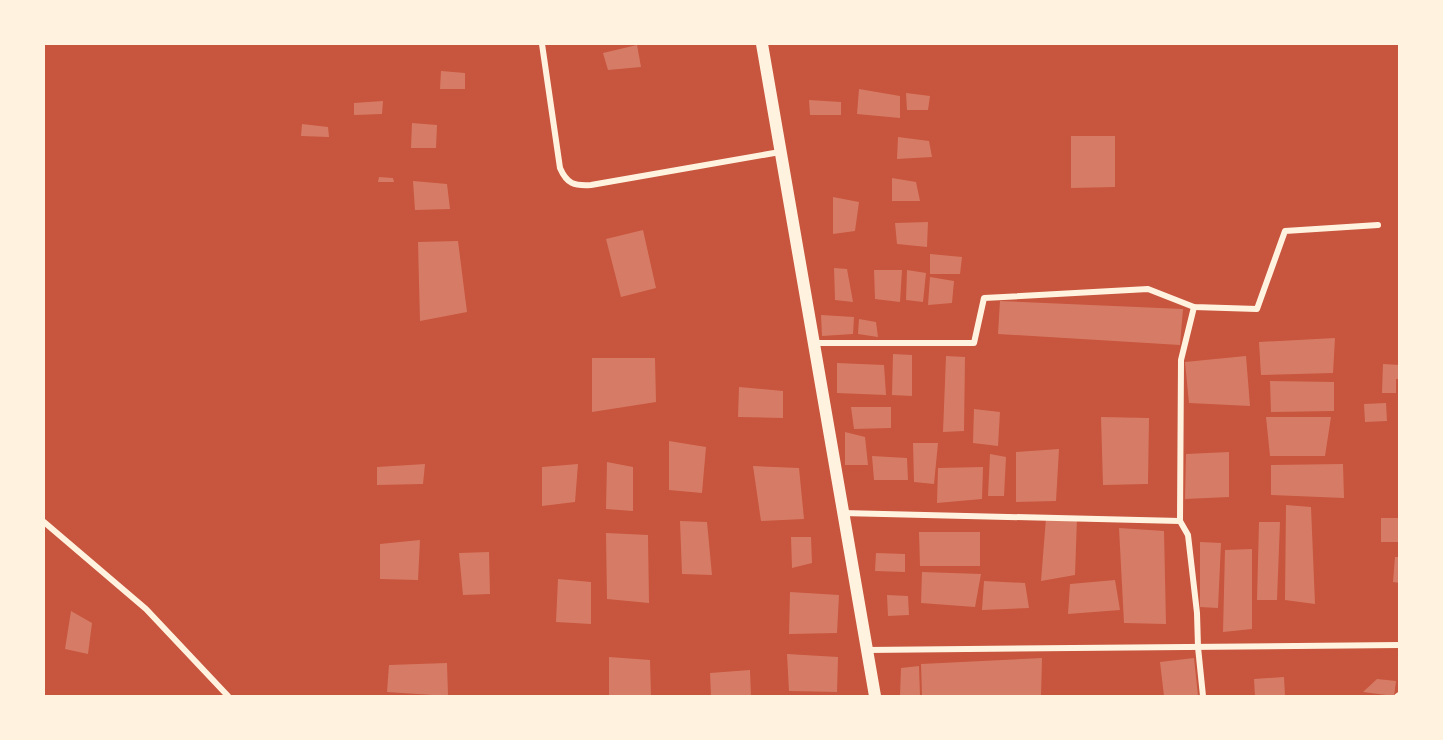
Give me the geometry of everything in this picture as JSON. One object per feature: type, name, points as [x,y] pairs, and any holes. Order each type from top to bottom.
[{"type":"main road","points":[[762,44],[875,696]]},
{"type":"street","points":[[542,44],[560,168],[565,180],[574,186],[591,185],[781,151]]},
{"type":"street","points":[[814,343],[974,343],[984,298],[1148,289],[1194,307],[1257,309],[1286,231],[1378,225]]},
{"type":"street","points":[[1194,307],[1181,360],[1180,521],[1188,535],[1203,696]]},
{"type":"street","points":[[842,513],[1180,521]]},
{"type":"street","points":[[44,522],[146,609],[228,696]]},
{"type":"street","points":[[866,650],[1400,645]]},
{"type":"path","points":[[1396,696],[1400,693]]},
{"type":"building","points":[[637,45],[641,67],[608,70],[603,53]]},
{"type":"building","points":[[441,71],[465,73],[465,89],[440,89]]},
{"type":"building","points":[[859,89],[900,96],[900,118],[857,114]]},
{"type":"building","points":[[906,93],[930,96],[928,110],[907,110]]},
{"type":"building","points":[[809,100],[841,102],[841,115],[810,115]]},
{"type":"building","points":[[383,101],[382,114],[354,115],[354,103]]},
{"type":"building","points":[[412,123],[437,125],[436,148],[411,148]]},
{"type":"building","points":[[302,124],[328,127],[329,137],[301,136]]},
{"type":"building","points":[[1071,136],[1115,136],[1115,187],[1071,188]]},
{"type":"building","points":[[898,137],[929,141],[932,157],[897,159]]},
{"type":"building","points":[[379,177],[393,178],[394,182],[378,182]]},
{"type":"building","points":[[892,178],[916,182],[920,201],[892,201]]},
{"type":"building","points":[[413,181],[447,184],[450,209],[415,210]]},
{"type":"building","points":[[833,197],[859,202],[855,231],[833,234]]},
{"type":"building","points":[[928,222],[927,247],[897,244],[895,223]]},
{"type":"building","points":[[643,230],[656,288],[621,297],[606,239]]},
{"type":"building","points":[[458,241],[467,312],[420,321],[418,242]]},
{"type":"building","points":[[930,254],[962,257],[960,274],[930,274]]},
{"type":"building","points":[[834,268],[847,269],[853,302],[835,300]]},
{"type":"building","points":[[874,270],[902,270],[900,302],[875,299]]},
{"type":"building","points":[[907,270],[926,273],[923,302],[906,300]]},
{"type":"building","points":[[930,277],[954,281],[952,303],[928,305]]},
{"type":"building","points":[[1000,301],[1183,309],[1180,345],[998,334]]},
{"type":"building","points":[[821,315],[854,317],[853,334],[822,336]]},
{"type":"building","points":[[859,319],[876,322],[878,337],[858,334]]},
{"type":"building","points":[[1335,338],[1333,373],[1261,375],[1259,342]]},
{"type":"building","points":[[893,354],[912,355],[912,396],[892,395]]},
{"type":"building","points":[[946,356],[965,357],[964,431],[943,432]]},
{"type":"building","points":[[1246,356],[1250,406],[1189,403],[1185,362]]},
{"type":"building","points":[[592,358],[655,358],[656,402],[592,412]]},
{"type":"building","points":[[837,363],[884,365],[886,395],[837,393]]},
{"type":"building","points":[[1383,364],[1400,365],[1400,379],[1396,379],[1396,393],[1382,393]]},
{"type":"building","points":[[1270,381],[1334,382],[1334,411],[1271,412]]},
{"type":"building","points":[[739,387],[783,391],[783,418],[738,417]]},
{"type":"building","points":[[1386,403],[1387,421],[1365,422],[1364,404]]},
{"type":"building","points":[[851,407],[891,407],[891,428],[854,429]]},
{"type":"building","points":[[974,409],[1000,412],[998,446],[973,443]]},
{"type":"building","points":[[1101,417],[1149,418],[1148,484],[1103,485]]},
{"type":"building","points":[[1266,417],[1331,417],[1325,456],[1270,456]]},
{"type":"building","points":[[845,432],[865,437],[868,465],[845,465]]},
{"type":"building","points":[[669,441],[706,447],[702,493],[669,490]]},
{"type":"building","points":[[913,443],[938,443],[934,484],[914,482]]},
{"type":"building","points":[[1059,449],[1056,501],[1016,502],[1016,452]]},
{"type":"building","points":[[1229,452],[1229,497],[1185,499],[1186,454]]},
{"type":"building","points":[[990,454],[1006,457],[1004,496],[988,496]]},
{"type":"building","points":[[872,456],[907,458],[908,480],[874,480]]},
{"type":"building","points":[[607,462],[633,467],[633,511],[606,509]]},
{"type":"building","points":[[425,464],[423,484],[377,485],[377,467]]},
{"type":"building","points":[[578,464],[575,502],[542,506],[542,467]]},
{"type":"building","points":[[1343,464],[1344,498],[1271,495],[1271,465]]},
{"type":"building","points":[[753,466],[799,468],[804,519],[761,521]]},
{"type":"building","points":[[983,467],[982,499],[937,503],[938,468]]},
{"type":"building","points":[[1286,505],[1311,507],[1315,604],[1285,600]]},
{"type":"building","points":[[1046,518],[1077,518],[1075,575],[1041,581]]},
{"type":"building","points":[[1381,518],[1400,518],[1400,542],[1381,542]]},
{"type":"building","points":[[680,521],[707,522],[712,575],[682,574]]},
{"type":"building","points":[[1259,522],[1280,522],[1277,600],[1257,600]]},
{"type":"building","points":[[1119,528],[1164,531],[1166,624],[1124,623]]},
{"type":"building","points":[[919,532],[980,532],[980,566],[920,566]]},
{"type":"building","points":[[606,533],[648,535],[649,603],[607,599]]},
{"type":"building","points":[[791,537],[811,537],[812,563],[792,568]]},
{"type":"building","points":[[420,540],[418,580],[380,579],[380,544]]},
{"type":"building","points":[[1200,542],[1221,543],[1218,608],[1200,607]]},
{"type":"building","points":[[1252,549],[1252,629],[1223,632],[1225,550]]},
{"type":"building","points":[[489,552],[490,594],[463,595],[459,553]]},
{"type":"building","points":[[876,553],[905,554],[905,572],[875,571]]},
{"type":"building","points":[[1395,557],[1400,557],[1400,583],[1393,582]]},
{"type":"building","points":[[922,572],[981,574],[975,607],[921,603]]},
{"type":"building","points":[[558,579],[591,582],[591,624],[556,622]]},
{"type":"building","points":[[1115,580],[1120,610],[1068,614],[1070,584]]},
{"type":"building","points":[[984,581],[1025,583],[1029,608],[982,610]]},
{"type":"building","points":[[790,592],[839,595],[837,633],[789,634]]},
{"type":"building","points":[[887,595],[908,596],[909,615],[888,616]]},
{"type":"building","points":[[71,611],[92,623],[88,654],[65,649]]},
{"type":"building","points":[[787,654],[838,657],[837,692],[789,691]]},
{"type":"building","points":[[609,657],[650,660],[651,696],[609,696]]},
{"type":"building","points":[[1042,658],[1041,696],[922,696],[921,664]]},
{"type":"building","points":[[1194,658],[1198,696],[1164,696],[1160,662]]},
{"type":"building","points":[[447,663],[448,696],[387,692],[389,665]]},
{"type":"building","points":[[919,666],[920,696],[900,696],[901,668]]},
{"type":"building","points":[[750,670],[751,696],[711,696],[710,673]]},
{"type":"building","points":[[1284,677],[1285,696],[1255,696],[1254,679]]},
{"type":"building","points":[[1377,679],[1396,681],[1394,696],[1363,692]]}]
